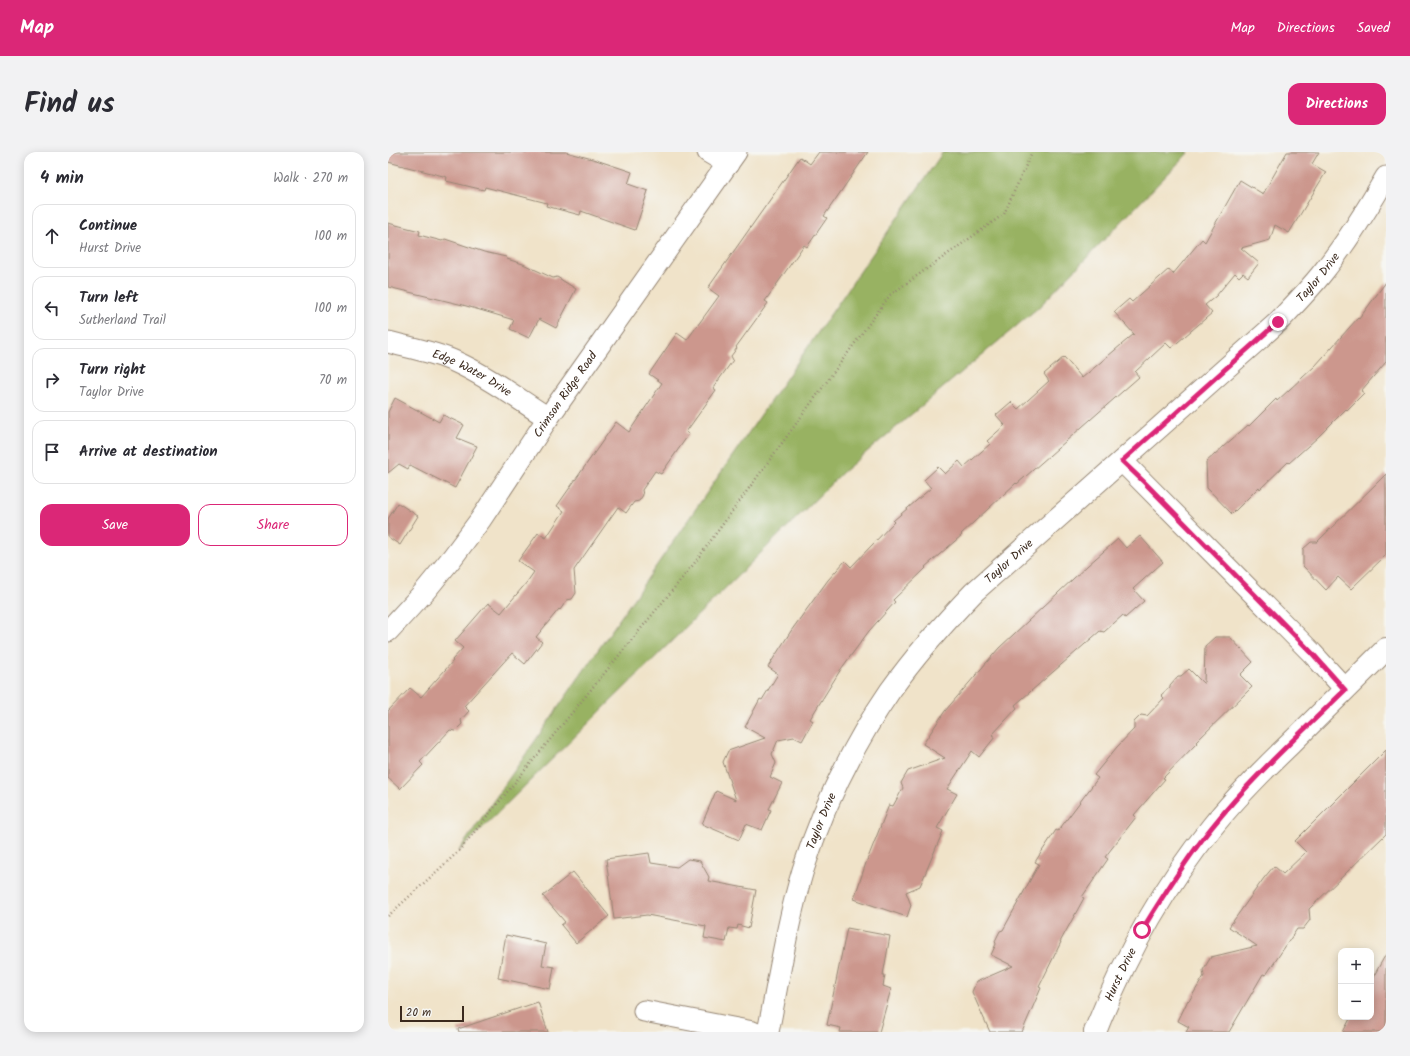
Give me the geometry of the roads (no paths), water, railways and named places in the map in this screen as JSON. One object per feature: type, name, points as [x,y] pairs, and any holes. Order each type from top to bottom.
[{"type":"street","points":[[708,152],[732,158]]},
{"type":"street","name":"Crimson Ridge Road","points":[[388,630],[426,590],[481,519],[548,418],[732,158]]},
{"type":"street","name":"Taylor Drive","points":[[768,1032],[796,894],[804,868],[833,794],[849,760],[867,728],[891,691],[947,620],[974,592],[1278,322],[1306,293],[1353,232],[1386,177]]},
{"type":"street","name":"Edge Water Drive","points":[[388,342],[456,362],[489,380],[548,418]]},
{"type":"street","points":[[1122,461],[1312,653],[1345,690]]},
{"type":"street","name":"Hurst Drive","points":[[1095,1032],[1124,965],[1142,930],[1185,862],[1212,826],[1238,796],[1386,649]]},
{"type":"street","points":[[644,1011],[753,1032]]}]
